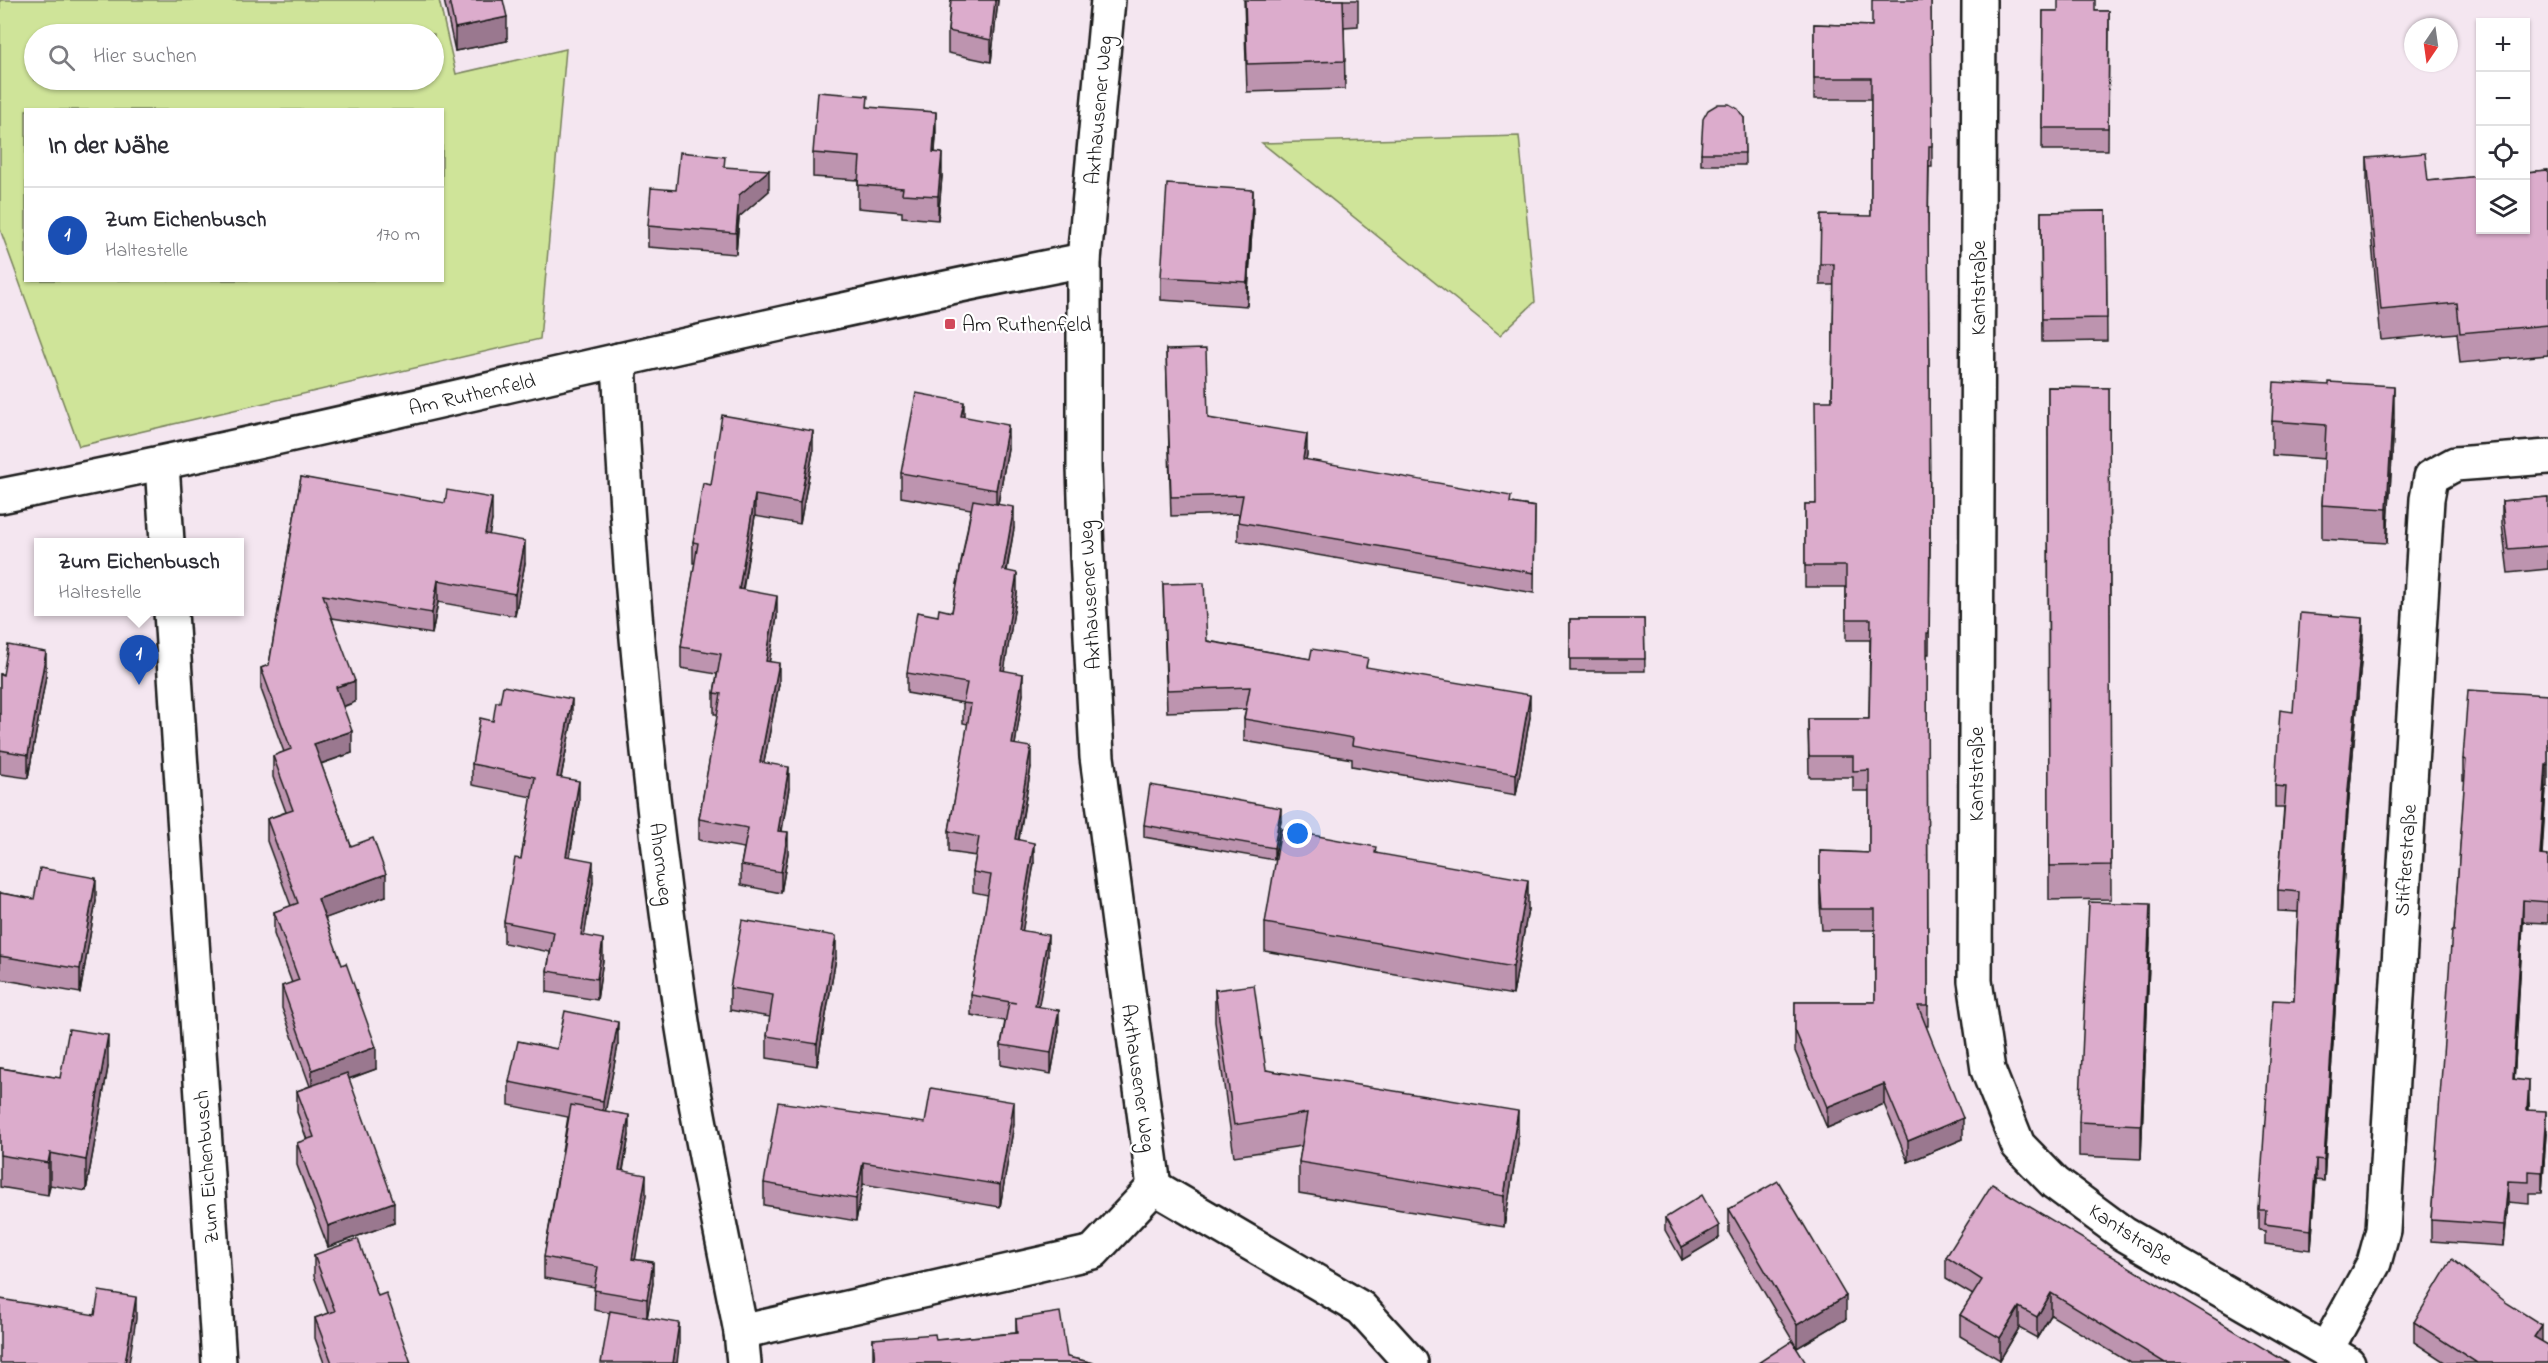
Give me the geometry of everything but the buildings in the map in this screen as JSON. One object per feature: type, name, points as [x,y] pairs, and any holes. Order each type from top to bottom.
[{"type":"street","name":"Axthausener Weg","points":[[1108,0],[1084,260],[1084,467],[1097,757],[1154,1187]]},
{"type":"street","name":"Kantstraße","points":[[1980,0],[1975,981],[1988,1070],[2018,1145],[2055,1183],[2124,1234],[2337,1357]]},
{"type":"street","name":"Am Ruthenfeld","points":[[0,496],[162,464],[951,286],[1084,260]]},
{"type":"street","name":"Ahornweg","points":[[618,360],[625,512],[642,713],[683,1023],[742,1347]]},
{"type":"street","name":"Stifterstraße","points":[[2337,1357],[2374,1263],[2382,1230],[2427,499],[2431,477],[2455,464],[2548,457]]},
{"type":"street","points":[[162,464],[166,538]]},
{"type":"street","name":"Zum Eichenbusch","points":[[171,616],[219,1363]]},
{"type":"street","points":[[742,1347],[1093,1252],[1154,1187],[1361,1308],[1411,1363]]},
{"type":"green space","points":[[0,0],[439,0],[456,74],[566,49],[540,339],[79,446],[0,229]]},
{"type":"green space","points":[[1519,136],[1535,302],[1500,335],[1262,143]]},
{"type":"place","name":"Am Ruthenfeld","points":[[950,324]]},
{"type":"place","name":"Zum Eichenbusch","points":[[139,685]]}]
